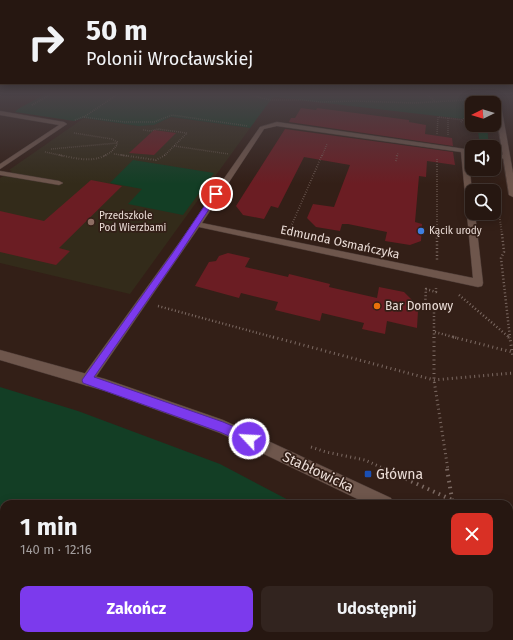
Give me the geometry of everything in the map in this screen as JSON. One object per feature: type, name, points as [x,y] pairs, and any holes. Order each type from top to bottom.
[{"type":"street","points":[[0,167],[64,124]]},
{"type":"street","points":[[87,380],[262,128],[277,124],[465,151]]},
{"type":"street","points":[[501,124],[513,195]]},
{"type":"street","points":[[501,156],[506,157]]},
{"type":"street","points":[[0,173],[59,183]]},
{"type":"street","name":"Edmunda Osmańczyka","points":[[196,224],[478,284],[470,176]]},
{"type":"street","name":"Stabłowicka","points":[[0,355],[87,380],[223,427],[377,500]]},
{"type":"path","points":[[231,124],[262,128]]},
{"type":"path","points":[[437,264],[438,124]]},
{"type":"path","points":[[448,124],[448,137]]},
{"type":"path","points":[[114,154],[156,160],[163,157],[187,133],[158,128],[150,131],[143,130]]},
{"type":"path","points":[[72,132],[112,139],[117,144]]},
{"type":"path","points":[[285,243],[328,141],[326,141]]},
{"type":"path","points":[[117,144],[116,147],[107,155],[94,159],[84,159],[40,151],[117,144]]},
{"type":"path","points":[[174,146],[231,154]]},
{"type":"path","points":[[500,220],[504,252],[501,258],[513,358]]},
{"type":"path","points":[[437,282],[436,292],[426,289],[425,307],[434,309],[434,380],[452,500]]},
{"type":"path","points":[[458,294],[510,338]]},
{"type":"path","points":[[142,302],[434,380],[513,373]]},
{"type":"path","points":[[435,332],[512,352]]},
{"type":"shaded area","name":"Przedszkole Pod Wierzbami","points":[[76,124],[124,124],[138,126],[220,124],[250,128],[130,294],[0,263],[0,178],[12,171],[9,170]]},
{"type":"green space","points":[[124,124],[156,124],[138,126]]},
{"type":"green space","points":[[220,124],[253,124],[250,128]]},
{"type":"green space","points":[[478,132],[488,132],[488,140],[479,140]]},
{"type":"green space","points":[[133,160],[214,173],[183,215],[128,204],[142,189],[110,183]]},
{"type":"green space","points":[[0,387],[78,411],[220,464],[288,500],[0,500]]},
{"type":"building","points":[[302,124],[420,124],[426,125],[425,134],[452,138],[453,146]]},
{"type":"building","points":[[285,129],[453,152],[455,165],[427,161],[426,177],[419,176],[415,222],[422,224],[421,241],[410,245],[385,241],[387,232],[348,224],[342,224],[340,231],[316,227],[307,218],[313,204],[334,207],[350,165],[304,157],[278,208],[271,206],[264,219],[243,215],[236,206]]},
{"type":"building","points":[[154,130],[176,133],[154,155],[129,153]]},
{"type":"building","points":[[91,180],[122,186],[59,248],[70,251],[56,265],[0,252],[0,211],[44,221]]},
{"type":"building","points":[[228,253],[250,258],[245,267],[288,277],[289,274],[330,284],[329,287],[377,298],[379,287],[404,292],[412,300],[411,306],[418,311],[417,328],[387,321],[385,334],[362,329],[364,323],[322,313],[320,321],[275,310],[278,302],[241,293],[239,298],[195,286],[209,262],[216,261],[219,256]]},
{"type":"place","name":"Przedszkole Pod Wierzbami","points":[[91,222]]},
{"type":"place","name":"Kącik urody","points":[[421,231]]},
{"type":"place","name":"Bar Domowy","points":[[377,306]]},
{"type":"place","name":"Główna","points":[[368,474]]},
{"type":"route","points":[[216,194],[144,300],[131,316],[87,380],[223,427],[249,439]]}]
